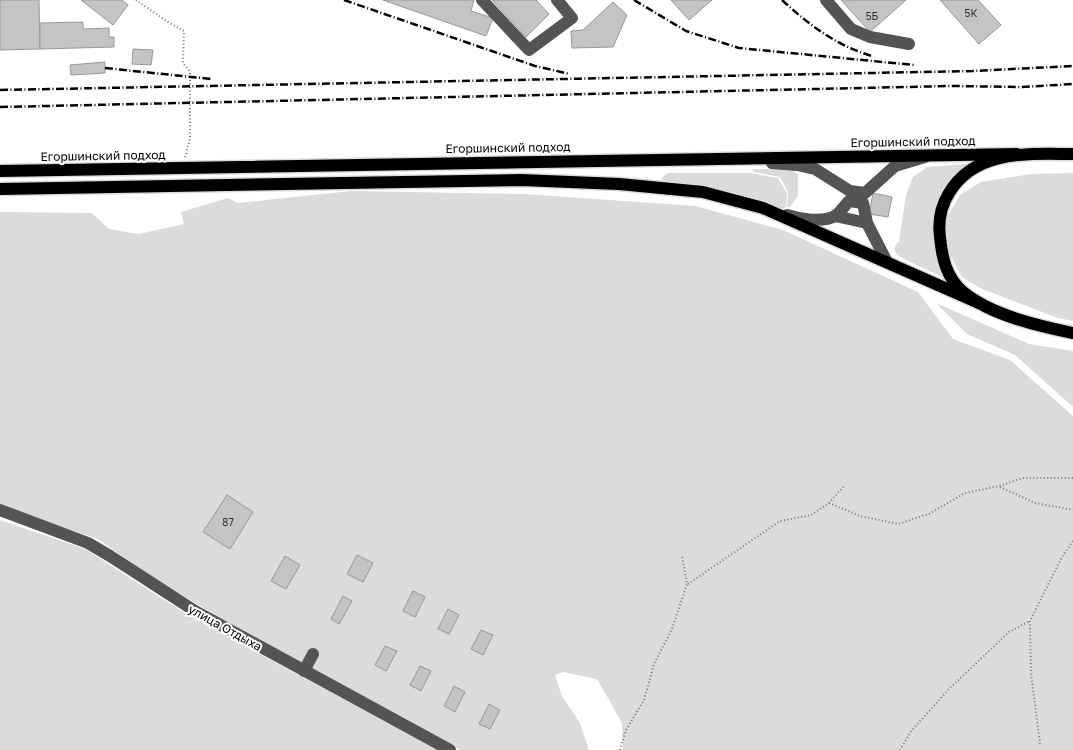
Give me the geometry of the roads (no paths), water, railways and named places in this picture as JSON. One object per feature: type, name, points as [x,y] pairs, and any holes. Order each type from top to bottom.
[{"type":"main road","points":[[979,303],[962,291],[945,266],[940,232],[942,207],[953,186],[968,171],[984,162],[1016,154],[1073,154]]},
{"type":"main road","name":"Егоршинский подход","points":[[0,171],[1016,154]]},
{"type":"main road","points":[[0,189],[521,180],[620,184],[694,191],[762,208],[979,303],[1033,324],[1073,333]]},
{"type":"street","points":[[482,0],[529,50],[572,18],[557,0]]},
{"type":"street","points":[[826,0],[852,29],[870,37],[910,44]]},
{"type":"street","points":[[710,159],[804,166],[821,173],[850,191],[865,193],[896,166],[928,156]]},
{"type":"street","points":[[835,216],[849,201],[863,203],[867,223],[887,262]]},
{"type":"street","points":[[762,208],[798,218],[819,219],[835,216],[867,223]]},
{"type":"street","name":"улица Отдыха","points":[[0,510],[88,543],[195,611],[450,750]]},
{"type":"street","points":[[304,671],[313,654]]},
{"type":"railway","points":[[344,0],[535,66],[570,74]]},
{"type":"railway","points":[[634,0],[686,31],[739,48],[914,65]]},
{"type":"railway","points":[[782,0],[824,34],[847,47],[872,56]]},
{"type":"railway","points":[[0,90],[973,71],[1073,66]]},
{"type":"railway","points":[[105,68],[211,79]]},
{"type":"railway","points":[[0,107],[951,86],[1022,87],[1073,84]]}]
